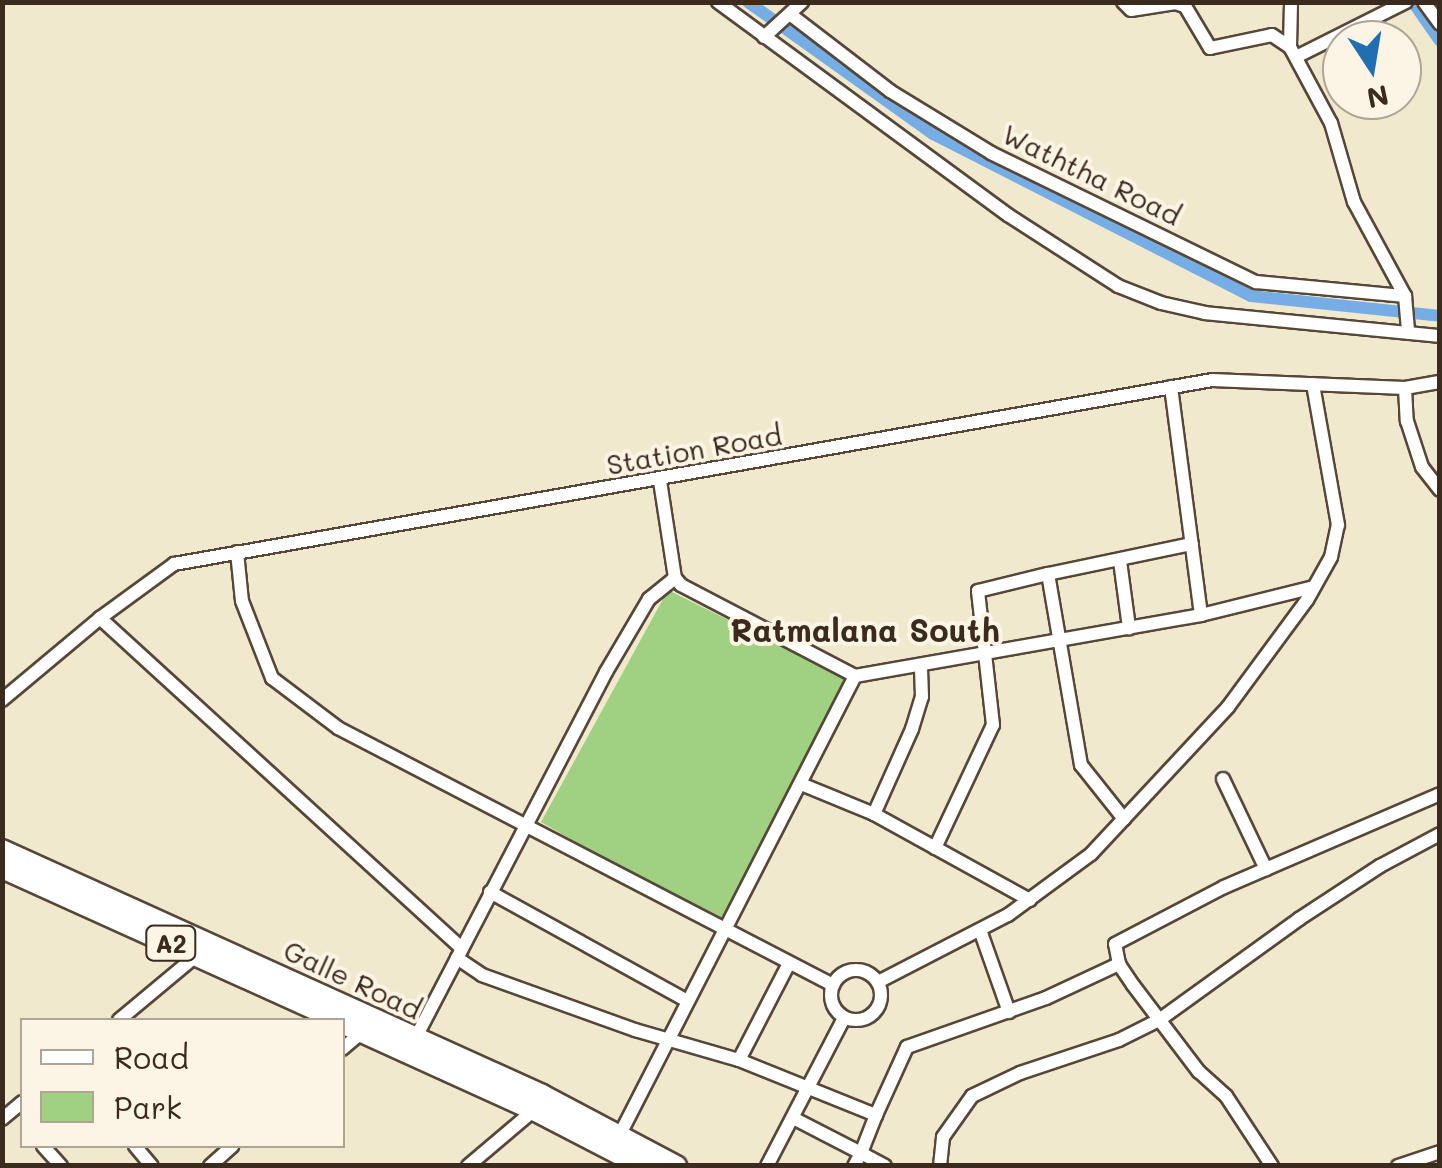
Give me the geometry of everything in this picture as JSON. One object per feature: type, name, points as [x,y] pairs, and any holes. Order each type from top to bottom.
[{"type":"highway","name":"Galle Road","points":[[2,850],[415,1039],[616,1142],[642,1166]]},
{"type":"highway","name":"Galle Road","points":[[2,868],[331,1018]]},
{"type":"highway","name":"Galle Road","points":[[345,1024],[534,1110],[676,1166]]},
{"type":"street","points":[[718,2],[1008,216],[1118,286],[1188,310],[1408,327],[1440,336]]},
{"type":"street","points":[[764,37],[802,2]]},
{"type":"street","points":[[1123,2],[1130,10],[1175,2],[1185,6],[1210,48],[1272,35],[1293,52],[1331,123],[1354,202],[1406,300],[1408,327]]},
{"type":"street","points":[[1291,2],[1293,52]]},
{"type":"street","points":[[1424,2],[1440,24]]},
{"type":"street","points":[[1293,52],[1399,4]]},
{"type":"street","name":"Waththa Road","points":[[784,21],[991,152],[1256,282],[1406,300]]},
{"type":"street","name":"Station Road","points":[[2,700],[100,618],[174,564],[660,481],[1171,387],[1244,379],[1404,388],[1431,387],[1440,382]]},
{"type":"street","points":[[878,982],[1030,900],[1090,854],[1228,707],[1314,587],[1331,556],[1338,525],[1313,384]]},
{"type":"street","points":[[1171,387],[1201,615]]},
{"type":"street","points":[[1404,388],[1407,421],[1422,467],[1440,490]]},
{"type":"street","points":[[660,481],[675,578],[726,610],[855,676],[921,668],[1201,615],[1314,587]]},
{"type":"street","points":[[934,848],[994,726],[978,591],[1192,544]]},
{"type":"street","points":[[237,552],[242,601],[272,678],[338,728],[833,985]]},
{"type":"street","points":[[1120,561],[1129,628]]},
{"type":"street","points":[[1048,574],[1081,766],[1124,818]]},
{"type":"street","points":[[415,1039],[634,622],[649,600],[675,578]]},
{"type":"street","points":[[100,618],[482,976],[739,1060],[876,1115]]},
{"type":"street","points":[[874,814],[912,730],[922,697],[921,668]]},
{"type":"street","points":[[616,1142],[666,1037],[855,676]]},
{"type":"street","points":[[1223,780],[1266,869]]},
{"type":"street","points":[[800,784],[874,814],[1030,900]]},
{"type":"street","points":[[1272,1166],[1226,1096],[1199,1072],[1158,1020],[1119,964],[1115,944],[1266,869],[1440,794]]},
{"type":"street","points":[[940,1166],[944,1137],[972,1096],[1006,1078],[1118,1040],[1158,1020],[1316,908],[1440,834]]},
{"type":"street","points":[[490,892],[686,1000]]},
{"type":"street","points":[[980,930],[1008,1012]]},
{"type":"street","points":[[121,1018],[196,955]]},
{"type":"street","points":[[739,1060],[789,964]]},
{"type":"street","points":[[857,1159],[907,1047],[1008,1012],[1119,964]]},
{"type":"street","points":[[857,970],[878,982],[882,998],[874,1012],[860,1020],[844,1018],[833,1006],[833,985],[840,974],[857,970]]},
{"type":"street","points":[[767,1166],[795,1119],[844,1018]]},
{"type":"street","points":[[345,1046],[362,1032]]},
{"type":"street","points":[[468,1166],[534,1110]]},
{"type":"street","points":[[795,1119],[857,1159],[885,1166]]},
{"type":"street","points":[[210,1166],[228,1148]]},
{"type":"street","points":[[1398,1166],[1440,1152]]},
{"type":"green space","points":[[668,590],[849,680],[720,925],[541,822]]},
{"type":"waterway","points":[[748,2],[933,134],[1251,296],[1440,316]]},
{"type":"waterway","points":[[1413,2],[1440,41]]},
{"type":"district","name":"Ratmalana South","points":[[865,629]]}]
